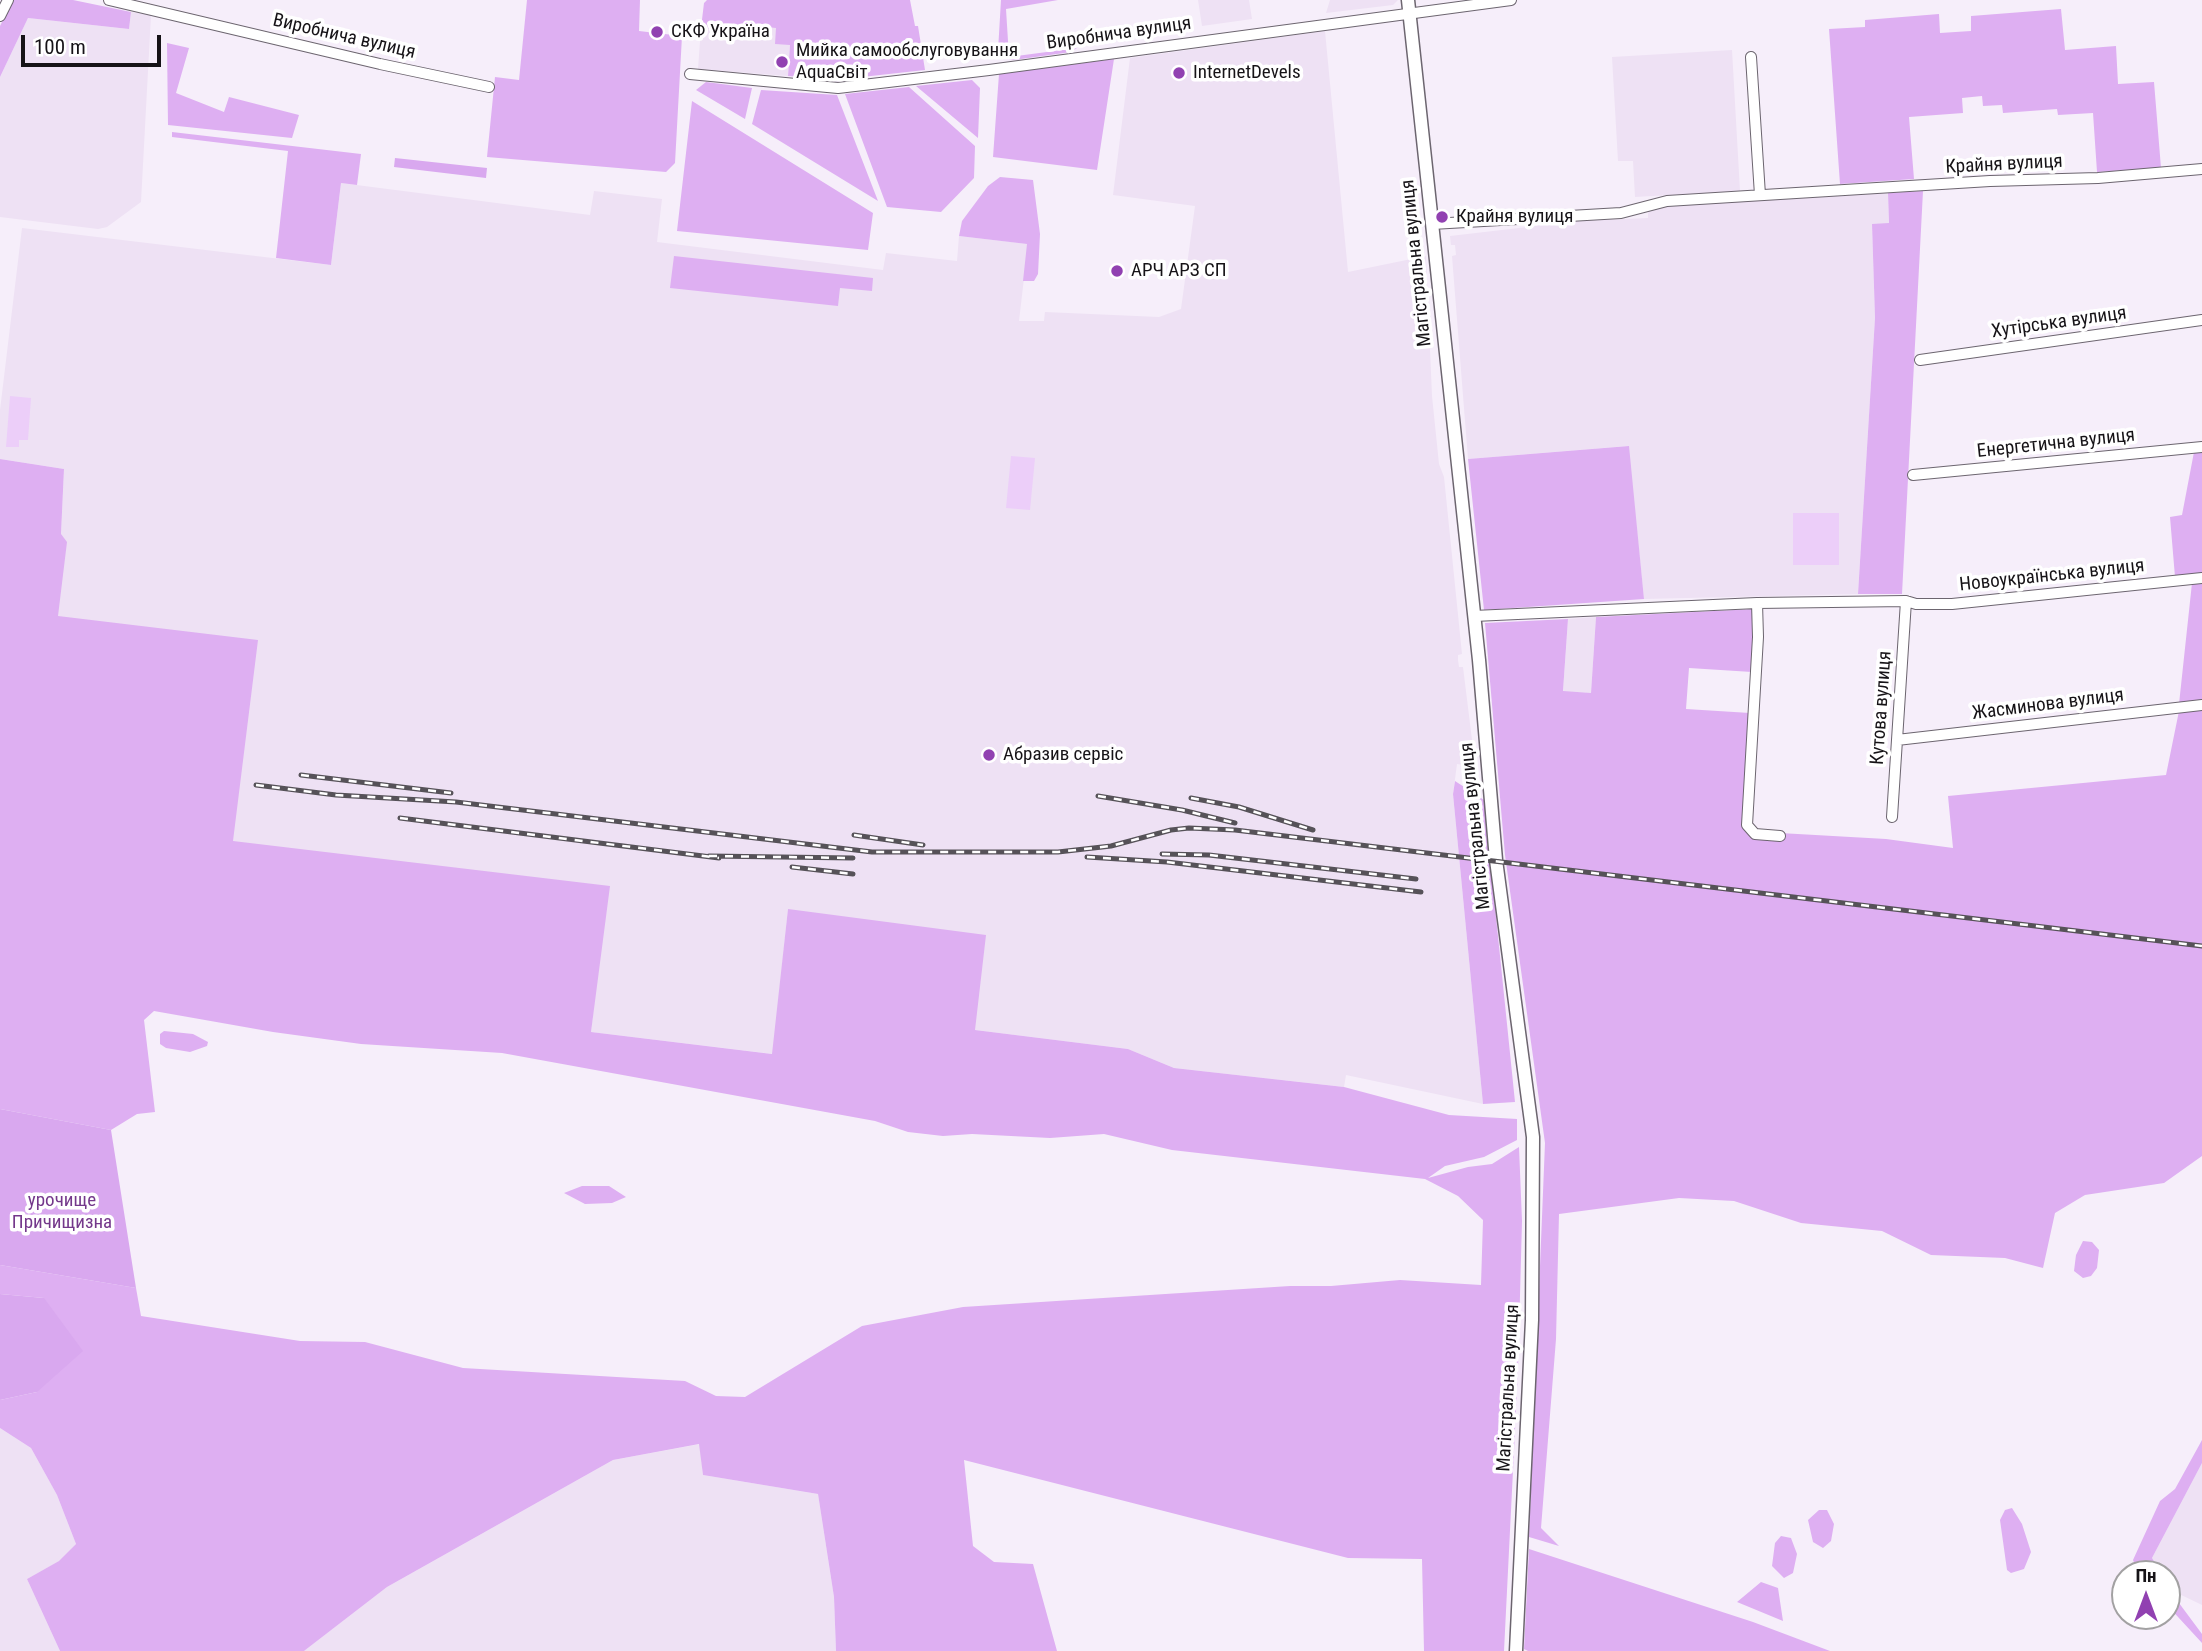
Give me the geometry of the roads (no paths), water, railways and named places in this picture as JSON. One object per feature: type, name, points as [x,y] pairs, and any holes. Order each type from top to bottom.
[{"type":"street","points":[[0,16],[8,0]]},
{"type":"street","name":"Виробнича вулиця","points":[[109,0],[489,87]]},
{"type":"street","name":"Виробнича вулиця","points":[[690,74],[838,88],[989,70],[1409,6],[1511,0]]},
{"type":"street","name":"Магістральна вулиця","points":[[1409,6],[1475,617],[1496,860],[1533,1137],[1532,1321],[1516,1651]]},
{"type":"street","points":[[1752,57],[1760,195]]},
{"type":"street","name":"Крайня вулиця","points":[[1432,224],[1621,212],[1667,201],[1990,181],[2098,178],[2202,169]]},
{"type":"street","name":"Хутірська вулиця","points":[[1920,360],[2202,320]]},
{"type":"street","name":"Енергетична вулиця","points":[[1913,475],[2202,447]]},
{"type":"street","name":"Новоукраїнська вулиця","points":[[1475,617],[1757,603],[1906,601],[1916,604],[1952,604],[2202,578]]},
{"type":"street","name":"Кутова вулиця","points":[[1892,817],[1906,601]]},
{"type":"street","points":[[1757,603],[1758,637],[1746,825],[1755,834],[1780,836]]},
{"type":"street","name":"Жасминова вулиця","points":[[1897,740],[2202,705]]},
{"type":"railway","points":[[301,775],[451,793]]},
{"type":"railway","points":[[256,785],[336,795],[456,802],[872,852],[1058,852],[1111,846],[1171,830],[1235,830],[2202,946]]},
{"type":"railway","points":[[1098,796],[1182,810],[1235,823]]},
{"type":"railway","points":[[1191,798],[1239,807],[1313,830]]},
{"type":"railway","points":[[400,818],[719,858]]},
{"type":"railway","points":[[854,835],[923,845]]},
{"type":"railway","points":[[1162,854],[1209,855],[1416,879]]},
{"type":"railway","points":[[709,856],[853,858]]},
{"type":"railway","points":[[1087,857],[1167,862],[1421,892]]},
{"type":"railway","points":[[792,867],[853,874]]},
{"type":"place","name":"СКФ Україна","points":[[657,32]]},
{"type":"place","name":"Мийка самообслуговування AquaСвіт","points":[[782,62]]},
{"type":"place","name":"InternetDevels","points":[[1179,73]]},
{"type":"place","name":"Крайня вулиця","points":[[1442,217]]},
{"type":"place","name":"АРЧ АРЗ СП","points":[[1117,271]]},
{"type":"place","name":"Абразив сервіс","points":[[989,755]]},
{"type":"park label","name":"урочище Причищизна","points":[[62,1212]]}]
